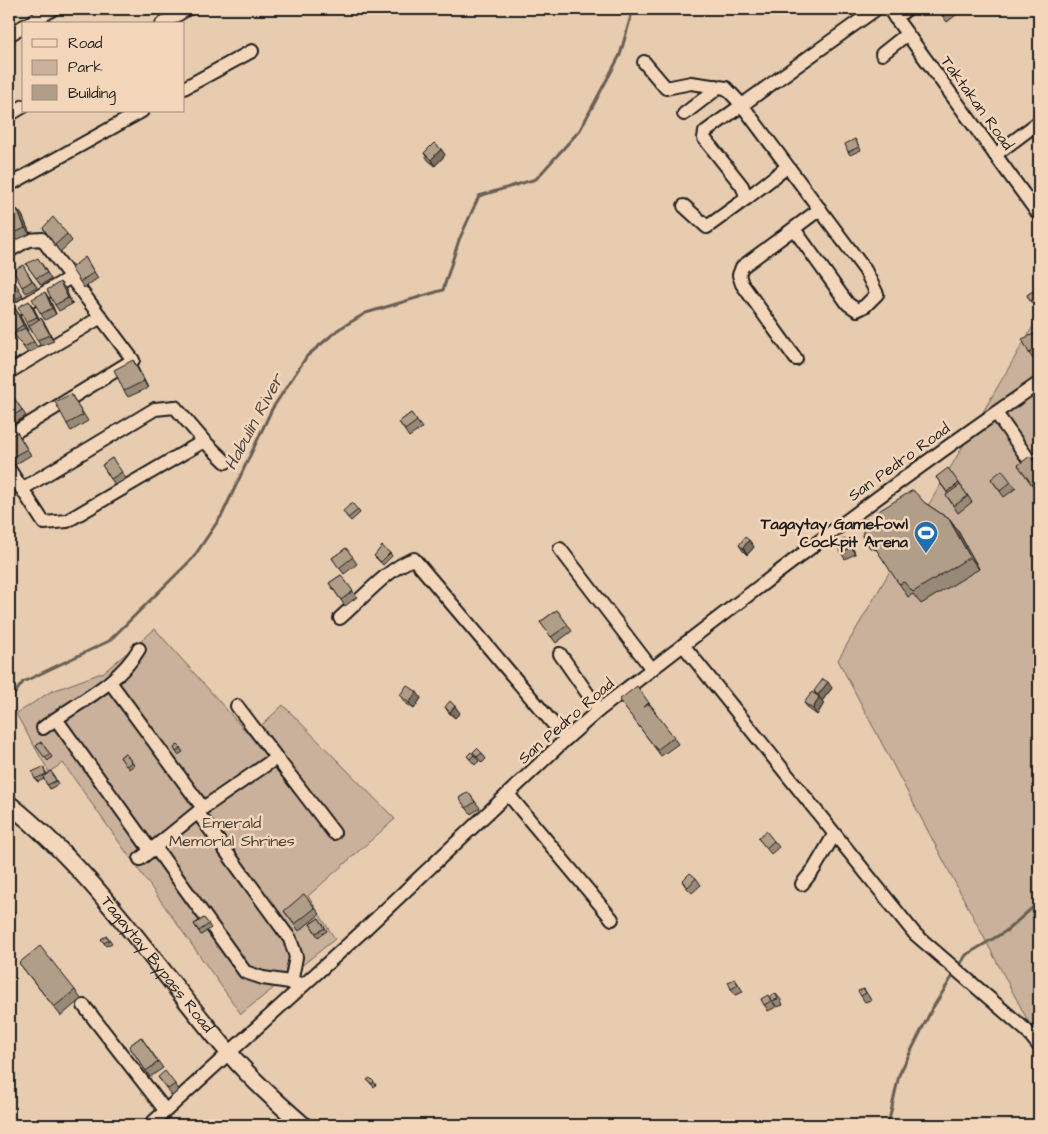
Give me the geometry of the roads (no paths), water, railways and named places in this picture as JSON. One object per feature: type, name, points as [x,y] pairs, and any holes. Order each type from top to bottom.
[{"type":"main road","name":"Tagaytay Bypass Road","points":[[9,804],[32,823],[92,885],[230,1054],[260,1086],[303,1125]]},
{"type":"street","points":[[31,22],[53,9]]},
{"type":"street","points":[[165,22],[187,9]]},
{"type":"street","points":[[747,198],[742,186],[704,138],[705,132],[876,9]]},
{"type":"street","points":[[892,13],[907,9]]},
{"type":"street","name":"Taktakan Road","points":[[892,13],[1039,215]]},
{"type":"street","points":[[9,35],[22,27]]},
{"type":"street","points":[[882,54],[907,34]]},
{"type":"street","points":[[185,87],[252,51]]},
{"type":"street","points":[[644,62],[666,88],[691,83],[707,87],[726,88],[742,105],[865,270],[877,294],[866,306],[857,310],[848,304],[794,229]]},
{"type":"street","points":[[684,114],[714,91],[716,86]]},
{"type":"street","points":[[9,115],[22,107]]},
{"type":"street","points":[[9,185],[140,112]]},
{"type":"street","points":[[995,155],[1039,122]]},
{"type":"street","points":[[684,206],[707,227],[787,167]]},
{"type":"street","points":[[796,359],[742,284],[739,275],[742,267],[820,210]]},
{"type":"street","points":[[9,252],[28,240],[42,239],[133,360],[9,436]]},
{"type":"street","points":[[9,314],[71,277]]},
{"type":"street","points":[[9,372],[101,317]]},
{"type":"street","name":"San Pedro Road","points":[[150,1125],[230,1054],[297,983],[364,930],[599,710],[854,515],[1039,383]]},
{"type":"street","points":[[22,490],[155,410],[175,407],[204,441],[226,462]]},
{"type":"street","points":[[996,413],[1027,458]]},
{"type":"street","points":[[9,469],[44,524],[67,522],[204,441]]},
{"type":"street","points":[[560,550],[652,669]]},
{"type":"street","points":[[340,618],[386,577],[406,562],[414,559],[566,739]]},
{"type":"street","points":[[683,645],[915,934],[968,982],[1027,1031],[1039,1046]]},
{"type":"street","points":[[43,728],[110,682],[133,660],[139,649]]},
{"type":"street","points":[[560,654],[599,710]]},
{"type":"street","points":[[56,718],[245,972],[263,978],[297,983],[296,958],[290,940],[110,682]]},
{"type":"street","points":[[238,706],[334,832]]},
{"type":"street","points":[[140,859],[200,811],[276,758]]},
{"type":"street","points":[[508,794],[612,919]]},
{"type":"street","points":[[802,884],[814,869],[834,834]]},
{"type":"street","points":[[84,1006],[165,1110]]},
{"type":"waterway","name":"Habulin River","points":[[9,701],[23,682],[109,641],[193,558],[222,515],[272,409],[307,356],[339,329],[366,313],[443,290],[459,240],[479,196],[536,179],[580,130],[620,55],[633,9]]},
{"type":"waterway","points":[[958,968],[966,955],[1006,931],[1039,902]]},
{"type":"waterway","points":[[888,1125],[899,1075],[932,1009],[954,974]]},
{"type":"place","name":"Tagaytay Gamefowl Cockpit Arena","points":[[926,554]]},
{"type":"park label","name":"Emerald Memorial Shrines","points":[[232,832]]}]
